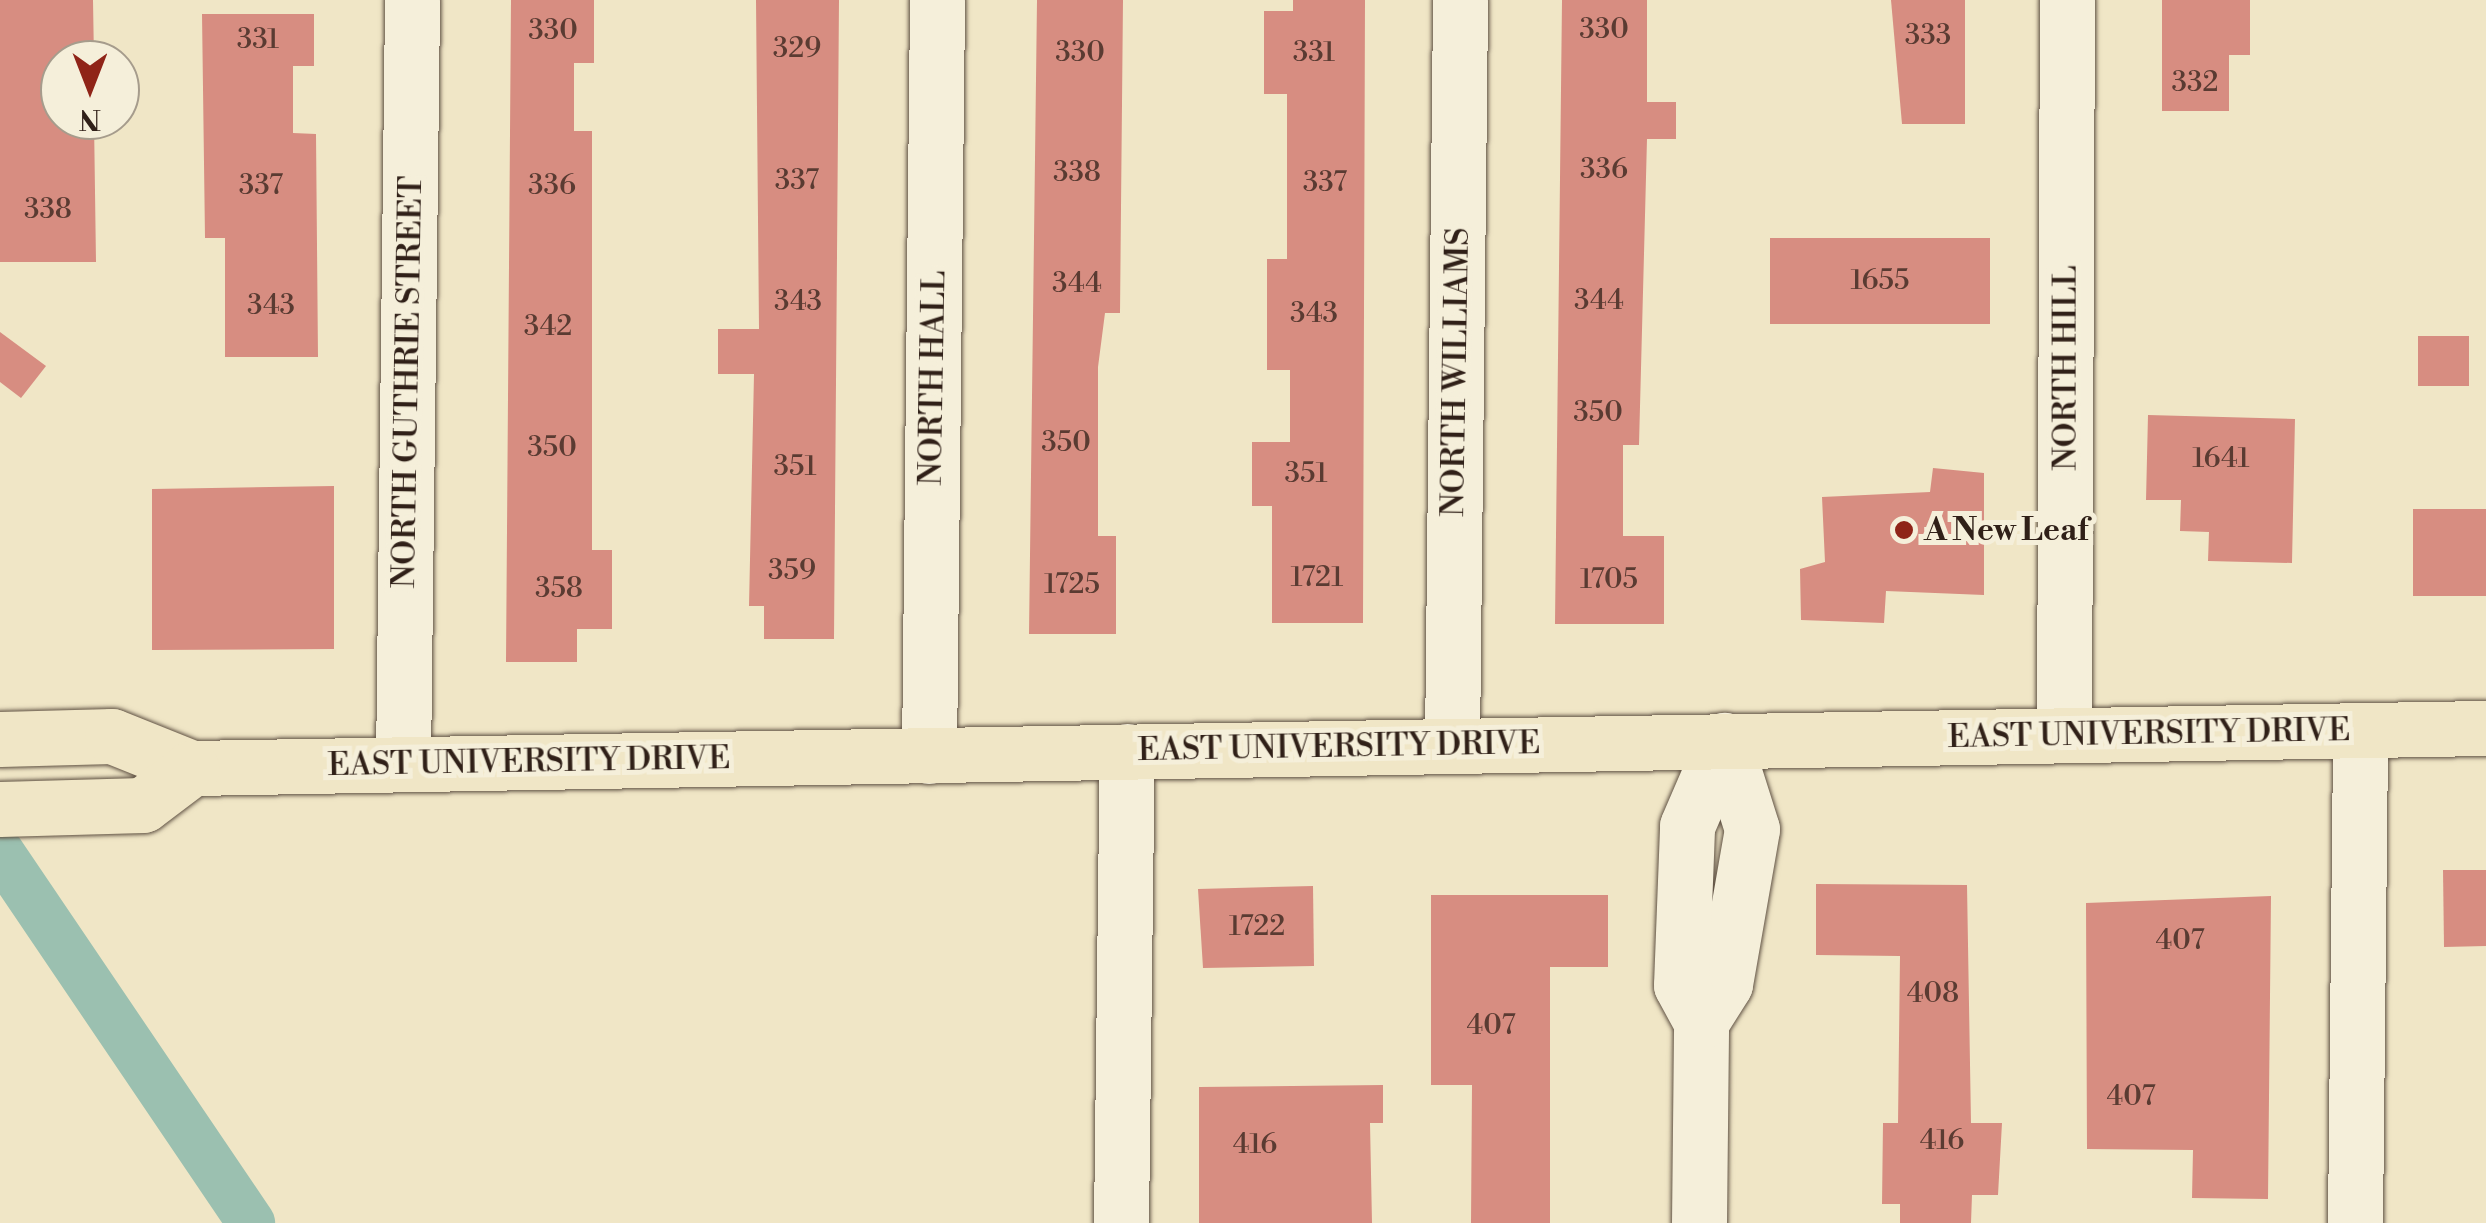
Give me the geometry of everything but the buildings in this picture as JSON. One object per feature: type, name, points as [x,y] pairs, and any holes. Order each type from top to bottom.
[{"type":"main road","name":"EAST UNIVERSITY DRIVE","points":[[0,739],[112,736],[192,768],[2486,728]]},
{"type":"main road","points":[[26,808],[143,805],[192,768]]},
{"type":"street","name":"NORTH GUTHRIE STREET","points":[[404,763],[412,0]]},
{"type":"street","name":"NORTH HALL","points":[[929,756],[936,0]]},
{"type":"street","name":"NORTH WILLIAMS","points":[[1452,745],[1460,0]]},
{"type":"street","name":"NORTH HILL","points":[[2064,735],[2067,0]]},
{"type":"street","points":[[2355,1223],[2360,731]]},
{"type":"street","points":[[1700,1223],[1701,1022],[1725,984],[1752,829],[1724,740]]},
{"type":"street","points":[[1121,1223],[1128,751]]},
{"type":"waterway","points":[[0,852],[251,1223]]},
{"type":"place","name":"A New Leaf","points":[[1904,530]]}]
